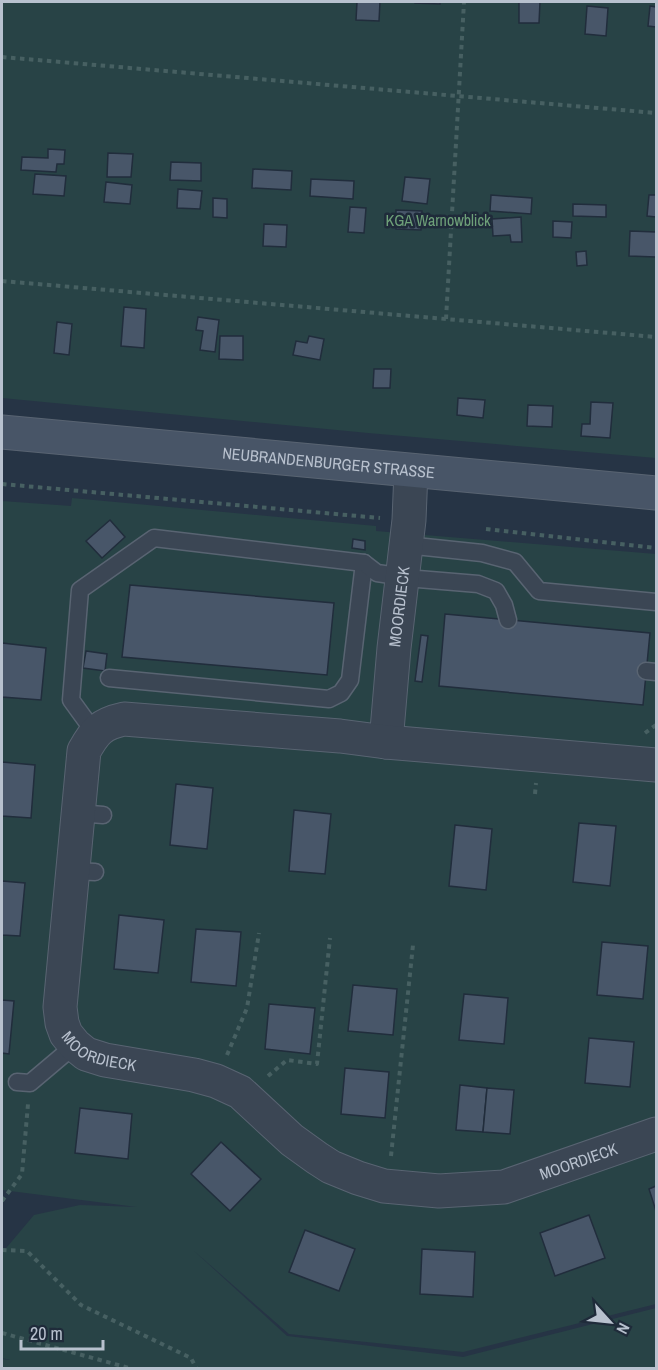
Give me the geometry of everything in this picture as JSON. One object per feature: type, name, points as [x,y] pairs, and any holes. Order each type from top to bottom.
[{"type":"main road","name":"NEUBRANDENBURGER STRASSE","points":[[2,432],[657,492]]},
{"type":"street","name":"MOORDIECK","points":[[386,742],[394,648],[408,532],[411,471]]},
{"type":"street","points":[[95,732],[110,722],[124,719],[657,765]]},
{"type":"street","name":"MOORDIECK","points":[[95,732],[84,751],[90,814],[84,871],[60,1007],[66,1034],[86,1054],[216,1081],[240,1092],[292,1140],[331,1167],[384,1185],[439,1191],[504,1187],[657,1134]]},
{"type":"lane","points":[[408,532],[515,562],[539,591],[657,602]]},
{"type":"lane","points":[[95,732],[70,700],[80,590],[154,538],[364,563],[377,573],[478,584],[496,591],[504,605],[508,620]]},
{"type":"lane","points":[[109,678],[329,699],[341,693],[350,680],[364,563]]},
{"type":"lane","points":[[23,1082],[75,1045]]},
{"type":"path","points":[[446,319],[464,2]]},
{"type":"path","points":[[2,57],[657,113]]},
{"type":"path","points":[[2,281],[657,337]]},
{"type":"path","points":[[2,484],[408,532]]},
{"type":"path","points":[[483,529],[657,548]]},
{"type":"path","points":[[216,1081],[247,1008],[259,933]]},
{"type":"path","points":[[250,1101],[267,1077],[287,1060],[317,1064],[330,938]]},
{"type":"path","points":[[391,1158],[413,945]]},
{"type":"path","points":[[2,1201],[22,1174],[23,1082]]},
{"type":"path","points":[[2,1250],[27,1251],[81,1305],[191,1358],[196,1368]]},
{"type":"path","points":[[2,1333],[129,1368]]},
{"type":"green space","name":"KGA Warnowblick","points":[[2,2],[656,2],[656,458],[2,398]]},
{"type":"green space","points":[[72,498],[376,526],[376,531],[656,554],[656,1304],[463,1352],[289,1334],[193,1250],[287,1336],[463,1357],[656,1308],[656,1368],[2,1368],[2,1359],[10,1360],[2,1358],[2,1253],[34,1215],[80,1205],[137,1207],[2,1190],[2,501],[71,506]]},
{"type":"building","points":[[357,2],[380,2],[379,21],[356,20]]},
{"type":"building","points":[[440,2],[440,4],[415,3]]},
{"type":"building","points":[[519,2],[540,2],[539,23],[519,23]]},
{"type":"building","points":[[587,6],[608,8],[606,36],[585,34]]},
{"type":"building","points":[[650,6],[656,7],[656,27],[648,26]]},
{"type":"building","points":[[48,149],[65,150],[64,164],[57,164],[56,172],[21,170],[22,157],[48,158]]},
{"type":"building","points":[[108,153],[133,154],[131,177],[107,177]]},
{"type":"building","points":[[171,162],[201,163],[201,181],[170,180]]},
{"type":"building","points":[[253,169],[292,171],[291,190],[252,188]]},
{"type":"building","points":[[35,174],[66,176],[64,196],[33,194]]},
{"type":"building","points":[[405,177],[430,179],[427,204],[402,201]]},
{"type":"building","points":[[311,179],[354,181],[353,199],[310,196]]},
{"type":"building","points":[[106,182],[132,185],[130,204],[104,202]]},
{"type":"building","points":[[178,189],[202,191],[200,209],[177,208]]},
{"type":"building","points":[[491,195],[532,198],[531,214],[490,211]]},
{"type":"building","points":[[649,195],[656,195],[656,217],[647,216]]},
{"type":"building","points":[[213,198],[227,199],[227,218],[213,217]]},
{"type":"building","points":[[573,204],[606,205],[606,217],[573,216]]},
{"type":"building","points":[[350,207],[366,208],[364,233],[348,232]]},
{"type":"building","points":[[396,210],[422,211],[421,230],[396,229]]},
{"type":"building","points":[[521,217],[522,242],[511,242],[510,235],[493,236],[492,219]]},
{"type":"building","points":[[553,221],[572,222],[571,238],[553,237]]},
{"type":"building","points":[[264,224],[287,225],[286,247],[263,246]]},
{"type":"building","points":[[630,231],[656,232],[656,257],[629,256]]},
{"type":"building","points":[[586,251],[587,265],[577,266],[576,252]]},
{"type":"building","points":[[124,307],[146,309],[144,348],[121,346]]},
{"type":"building","points":[[198,317],[219,320],[215,352],[200,350],[203,331],[196,330]]},
{"type":"building","points":[[57,322],[72,324],[69,355],[54,353]]},
{"type":"building","points":[[220,336],[243,336],[243,360],[219,359]]},
{"type":"building","points":[[309,336],[324,339],[320,360],[293,355],[296,341],[307,343]]},
{"type":"building","points":[[374,369],[391,369],[390,388],[373,388]]},
{"type":"building","points":[[458,398],[485,400],[483,418],[457,415]]},
{"type":"building","points":[[591,402],[613,403],[610,438],[581,436],[582,424],[590,424]]},
{"type":"building","points":[[528,405],[553,406],[552,427],[527,426]]},
{"type":"building","points":[[110,520],[125,537],[102,558],[86,541]]},
{"type":"building","points":[[353,539],[365,541],[365,550],[352,548]]},
{"type":"building","points":[[130,585],[334,603],[327,675],[122,657]]},
{"type":"building","points":[[445,614],[650,633],[643,705],[439,686]]},
{"type":"building","points":[[421,635],[428,636],[422,682],[415,681]]},
{"type":"building","points":[[2,643],[46,648],[41,700],[2,697]]},
{"type":"building","points":[[86,651],[107,654],[105,671],[83,668]]},
{"type":"building","points":[[2,762],[35,765],[31,818],[2,816]]},
{"type":"building","points":[[176,784],[213,788],[207,849],[170,845]]},
{"type":"building","points":[[294,810],[331,814],[325,874],[289,871]]},
{"type":"building","points":[[579,823],[616,826],[610,886],[573,882]]},
{"type":"building","points":[[455,825],[492,829],[486,890],[449,886]]},
{"type":"building","points":[[2,881],[25,883],[20,936],[2,935]]},
{"type":"building","points":[[119,915],[164,920],[158,973],[114,969]]},
{"type":"building","points":[[196,929],[241,932],[236,986],[191,982]]},
{"type":"building","points":[[602,942],[648,946],[643,999],[597,995]]},
{"type":"building","points":[[353,985],[397,989],[393,1035],[348,1031]]},
{"type":"building","points":[[464,994],[508,998],[504,1044],[459,1040]]},
{"type":"building","points":[[2,1000],[14,1001],[9,1054],[2,1053]]},
{"type":"building","points":[[269,1004],[315,1008],[310,1054],[265,1049]]},
{"type":"building","points":[[589,1038],[634,1042],[630,1087],[585,1083]]},
{"type":"building","points":[[345,1068],[389,1072],[385,1118],[341,1114]]},
{"type":"building","points":[[460,1085],[487,1088],[483,1132],[456,1130]]},
{"type":"building","points":[[487,1088],[514,1090],[510,1134],[483,1132]]},
{"type":"building","points":[[80,1108],[132,1114],[128,1159],[75,1153]]},
{"type":"building","points":[[221,1142],[261,1179],[230,1211],[191,1174]]},
{"type":"building","points":[[656,1186],[656,1211],[649,1189]]},
{"type":"building","points":[[589,1215],[605,1258],[555,1276],[540,1233]]},
{"type":"building","points":[[305,1230],[355,1249],[339,1291],[289,1272]]},
{"type":"building","points":[[422,1249],[475,1252],[473,1297],[420,1294]]}]
